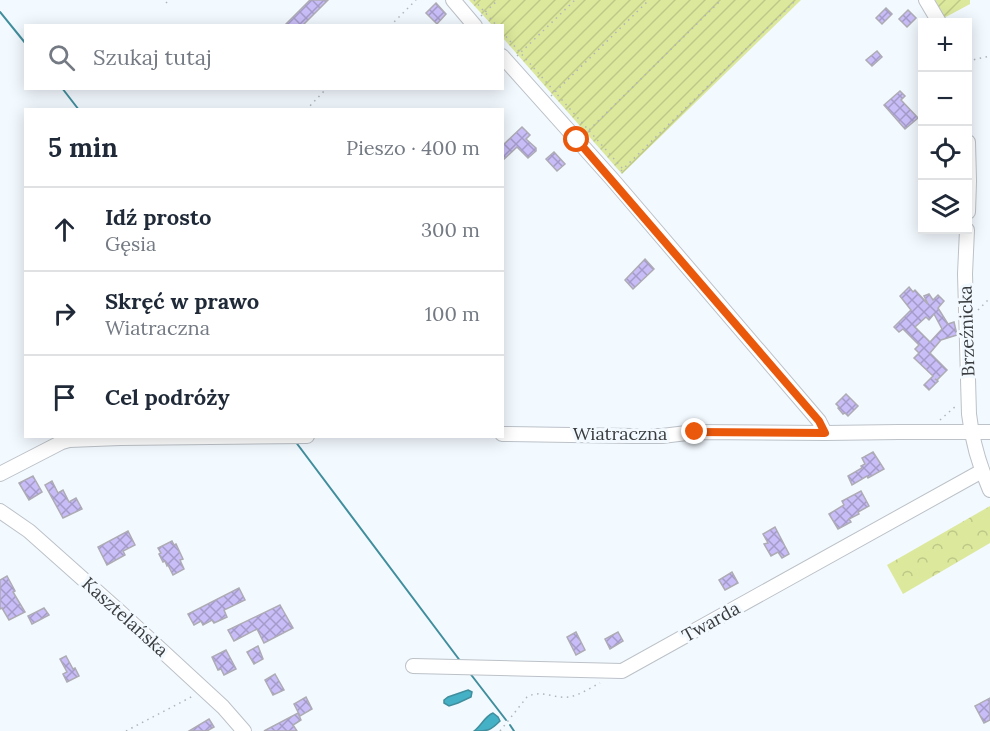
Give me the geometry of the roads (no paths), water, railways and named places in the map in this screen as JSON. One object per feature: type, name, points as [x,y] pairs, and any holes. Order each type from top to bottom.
[{"type":"street","points":[[453,0],[479,20]]},
{"type":"street","points":[[926,0],[937,18]]},
{"type":"street","points":[[504,58],[654,228],[819,421],[825,433]]},
{"type":"street","name":"Brzeźnicka","points":[[967,234],[965,274],[971,432],[990,490]]},
{"type":"street","name":"Wiatraczna","points":[[504,434],[662,436],[695,432],[990,432]]},
{"type":"street","points":[[0,474],[67,440],[120,438]]},
{"type":"street","name":"Twarda","points":[[413,666],[622,671],[982,471]]},
{"type":"street","name":"Kasztelańska","points":[[0,511],[29,531],[120,612],[223,707],[244,731]]},
{"type":"water","points":[[468,690],[472,692],[471,697],[449,706],[444,703],[448,697]]},
{"type":"water","points":[[493,713],[500,721],[497,724],[488,730],[474,731],[488,716]]},
{"type":"waterway","points":[[0,12],[24,42]]},
{"type":"waterway","points":[[64,90],[77,108]]},
{"type":"waterway","points":[[295,441],[461,662]]},
{"type":"waterway","points":[[469,672],[506,720]]},
{"type":"waterway","points":[[510,725],[514,731]]}]
